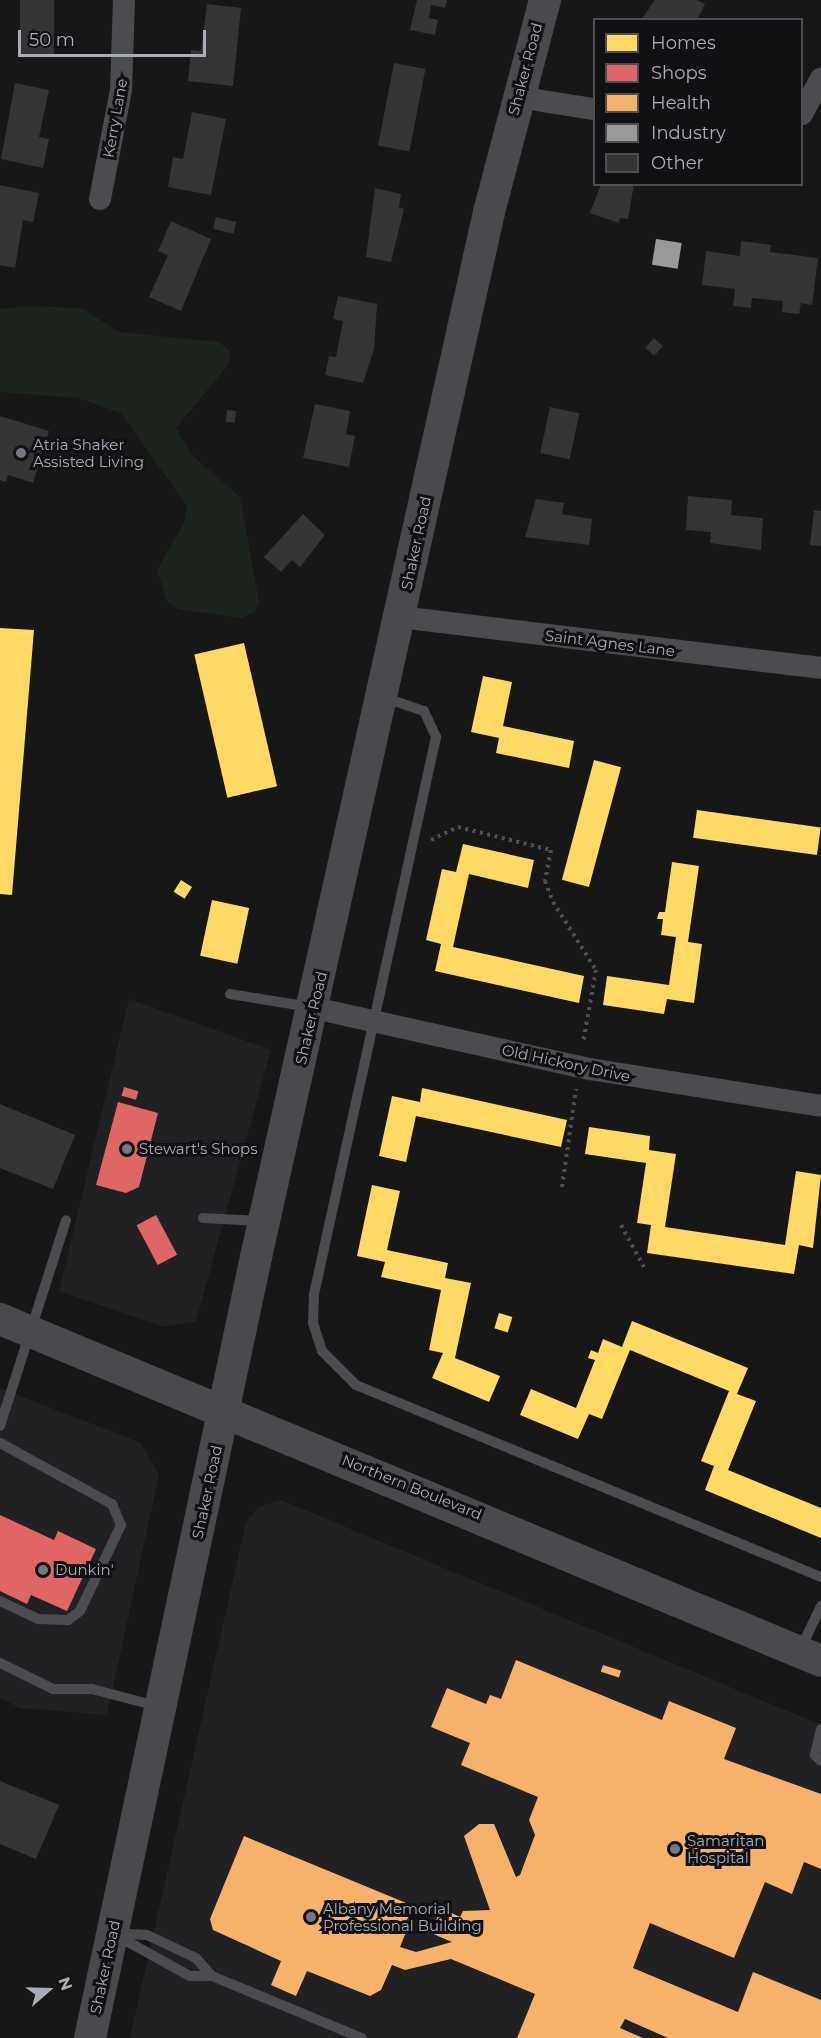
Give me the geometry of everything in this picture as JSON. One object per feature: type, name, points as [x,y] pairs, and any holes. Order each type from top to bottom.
[{"type":"main road","name":"Shaker Road","points":[[90,2038],[264,1222],[314,1008],[517,97],[545,0]]},
{"type":"main road","name":"Northern Boulevard","points":[[13,1324],[810,1656]]},
{"type":"street","name":"Kerry Lane","points":[[100,199],[121,90],[124,0]]},
{"type":"street","points":[[803,110],[821,79]]},
{"type":"street","points":[[517,97],[593,109]]},
{"type":"street","name":"Saint Agnes Lane","points":[[400,617],[821,668]]},
{"type":"street","name":"Old Hickory Drive","points":[[314,1008],[579,1067],[821,1106]]},
{"type":"lane","points":[[382,697],[424,711],[436,737],[313,1304],[315,1333],[333,1367],[365,1389],[821,1576]]},
{"type":"lane","points":[[230,994],[314,1008]]},
{"type":"lane","points":[[203,1218],[264,1222]]},
{"type":"lane","points":[[0,1425],[13,1324],[66,1220]]},
{"type":"lane","points":[[0,1443],[112,1504],[121,1525],[119,1538],[80,1611],[55,1623],[0,1601]]},
{"type":"lane","points":[[810,1656],[821,1606]]},
{"type":"lane","points":[[0,1663],[53,1689],[92,1689],[161,1707]]},
{"type":"lane","points":[[821,1729],[815,1755],[821,1761]]},
{"type":"lane","points":[[112,1933],[147,1935],[196,1958],[212,1976]]},
{"type":"lane","points":[[112,1933],[142,1954],[190,1976],[212,1976],[362,2038]]},
{"type":"path","points":[[427,842],[458,827],[551,850],[545,881],[553,902],[596,970],[562,1186]]},
{"type":"path","points":[[621,1225],[645,1269]]},
{"type":"shaded area","points":[[23,306],[81,308],[119,332],[219,342],[231,352],[228,365],[176,428],[192,455],[240,497],[259,602],[254,613],[241,618],[178,609],[167,602],[157,570],[184,523],[187,506],[121,413],[78,398],[0,392],[0,309]]},
{"type":"shaded area","points":[[129,999],[271,1050],[196,1321],[164,1327],[59,1291]]},
{"type":"shaded area","points":[[0,1388],[141,1443],[159,1475],[107,1715],[20,1708],[0,1698]]},
{"type":"shaded area","points":[[281,1500],[821,1725],[821,2038],[130,2038],[246,1522],[258,1507]]},
{"type":"building: Homes","points":[[0,628],[34,630],[12,895],[0,894]]},
{"type":"building: Homes","points":[[244,643],[277,786],[227,798],[194,654]]},
{"type":"building: Homes","points":[[483,676],[512,682],[503,726],[574,741],[569,768],[496,753],[499,738],[471,732]]},
{"type":"building: Homes","points":[[594,760],[621,767],[589,887],[562,880]]},
{"type":"building: Homes","points":[[697,810],[821,827],[817,855],[693,838]]},
{"type":"building: Homes","points":[[463,844],[534,860],[528,888],[469,874],[453,947],[584,976],[579,1003],[435,971],[441,944],[426,940],[442,869],[456,872]]},
{"type":"building: Homes","points":[[672,862],[699,866],[688,942],[702,944],[694,1003],[667,999],[664,1014],[603,1005],[607,976],[669,985],[676,937],[661,935],[663,919],[657,919],[659,912],[665,912]]},
{"type":"building: Homes","points":[[181,880],[192,887],[185,899],[174,892]]},
{"type":"building: Homes","points":[[212,900],[249,908],[237,964],[200,956]]},
{"type":"building: Homes","points":[[422,1088],[567,1120],[561,1147],[416,1116],[406,1162],[379,1156],[392,1096],[420,1102]]},
{"type":"building: Homes","points":[[589,1127],[650,1136],[649,1150],[676,1154],[665,1227],[785,1245],[796,1171],[821,1175],[813,1248],[799,1245],[794,1274],[647,1253],[651,1225],[637,1223],[646,1163],[585,1154]]},
{"type":"building: Homes","points":[[372,1185],[400,1191],[387,1250],[448,1263],[445,1278],[471,1283],[455,1358],[500,1376],[489,1402],[432,1378],[443,1353],[429,1350],[441,1290],[381,1277],[385,1262],[357,1256]]},
{"type":"building: Homes","points":[[499,1313],[512,1317],[508,1332],[494,1328]]},
{"type":"building: Homes","points":[[632,1321],[748,1368],[737,1394],[756,1401],[728,1470],[821,1508],[821,1538],[705,1490],[714,1466],[701,1461],[729,1391],[630,1350],[602,1419],[589,1414],[578,1439],[520,1415],[531,1389],[576,1408],[595,1360],[588,1358],[591,1350],[598,1353],[603,1339],[622,1347]]},
{"type":"building: Shops","points":[[124,1087],[138,1091],[136,1100],[122,1096]]},
{"type":"building: Shops","name":"Stewart's Shops","points":[[118,1102],[158,1113],[139,1187],[126,1193],[96,1185]]},
{"type":"building: Shops","points":[[156,1215],[177,1255],[158,1265],[137,1225]]},
{"type":"building: Shops","name":"Dunkin'","points":[[0,1515],[54,1540],[58,1531],[96,1549],[67,1611],[31,1595],[27,1604],[0,1591]]},
{"type":"building: Health","name":"Samaritan Hospital","points":[[516,1660],[662,1720],[669,1701],[736,1728],[724,1759],[821,1794],[821,1869],[804,1862],[792,1894],[765,1882],[734,1958],[650,1923],[633,1968],[738,2012],[753,1972],[821,2000],[821,2038],[668,2038],[625,2019],[620,2028],[643,2038],[517,2038],[535,1994],[451,1959],[405,1970],[392,1965],[381,1990],[370,1996],[307,1971],[296,1996],[271,1985],[281,1961],[213,1930],[210,1919],[244,1836],[416,1907],[400,1947],[416,1952],[452,1942],[431,1933],[441,1908],[460,1917],[463,1911],[490,1910],[464,1836],[479,1824],[494,1824],[516,1877],[520,1875],[535,1835],[529,1820],[538,1797],[461,1765],[470,1743],[431,1727],[447,1688],[486,1704],[490,1695],[501,1699]]},
{"type":"building: Health","points":[[603,1665],[621,1671],[619,1678],[601,1672]]},
{"type":"building: Industry","points":[[656,239],[682,243],[678,269],[652,265]]},
{"type":"building: Other","points":[[20,0],[54,0],[54,54],[20,54]]},
{"type":"building: Other","points":[[417,0],[447,0],[445,8],[431,5],[429,18],[438,20],[435,35],[410,30]]},
{"type":"building: Other","points":[[655,0],[697,0],[705,4],[698,18],[642,18]]},
{"type":"building: Other","points":[[207,4],[241,8],[233,86],[188,81],[191,50],[201,51]]},
{"type":"building: Other","points":[[394,63],[425,69],[409,152],[378,145]]},
{"type":"building: Other","points":[[15,83],[49,90],[39,137],[49,139],[43,168],[1,159]]},
{"type":"building: Other","points":[[192,112],[226,119],[211,195],[168,187],[173,157],[183,159]]},
{"type":"building: Other","points":[[0,185],[39,193],[33,222],[23,220],[15,268],[0,265]]},
{"type":"building: Other","points":[[600,186],[634,186],[628,219],[620,218],[619,223],[590,213]]},
{"type":"building: Other","points":[[375,188],[401,194],[399,207],[404,209],[391,262],[366,257]]},
{"type":"building: Other","points":[[216,217],[236,222],[233,234],[213,229]]},
{"type":"building: Other","points":[[171,221],[211,239],[181,311],[149,297],[168,255],[158,251]]},
{"type":"building: Other","points":[[741,241],[771,245],[770,252],[818,258],[812,305],[801,303],[799,314],[782,312],[783,301],[752,298],[751,308],[733,306],[735,289],[702,285],[706,251],[740,256]]},
{"type":"building: Other","points":[[338,296],[377,304],[374,349],[363,383],[325,375],[329,356],[336,357],[343,321],[333,319]]},
{"type":"building: Other","points":[[654,338],[663,346],[654,356],[645,348]]},
{"type":"building: Other","points":[[315,404],[350,411],[346,434],[355,436],[349,467],[303,458]]},
{"type":"building: Other","points":[[550,407],[579,413],[570,459],[540,453]]},
{"type":"building: Other","points":[[227,410],[236,411],[235,423],[226,422]]},
{"type":"building: Other","name":"Atria Shaker Assisted Living","points":[[0,416],[49,431],[33,483],[8,475],[6,482],[0,480]]},
{"type":"building: Other","points":[[688,496],[732,500],[731,515],[763,518],[761,550],[710,543],[711,532],[686,530]]},
{"type":"building: Other","points":[[536,499],[564,503],[562,514],[592,519],[589,545],[525,537]]},
{"type":"building: Other","points":[[814,510],[821,511],[821,546],[810,545]]},
{"type":"building: Other","points":[[303,514],[325,535],[300,567],[292,560],[281,572],[264,557]]},
{"type":"building: Other","points":[[0,1104],[75,1135],[53,1189],[0,1168]]},
{"type":"building: Other","points":[[0,1781],[59,1805],[36,1859],[0,1844]]},
{"type":"place","name":"Atria Shaker Assisted Living","points":[[21,453]]},
{"type":"place","name":"Stewart's Shops","points":[[127,1149]]},
{"type":"place","name":"Dunkin'","points":[[43,1570]]},
{"type":"place","name":"Samaritan Hospital","points":[[675,1849]]},
{"type":"place","name":"Albany Memorial Professional Building","points":[[311,1917]]}]
